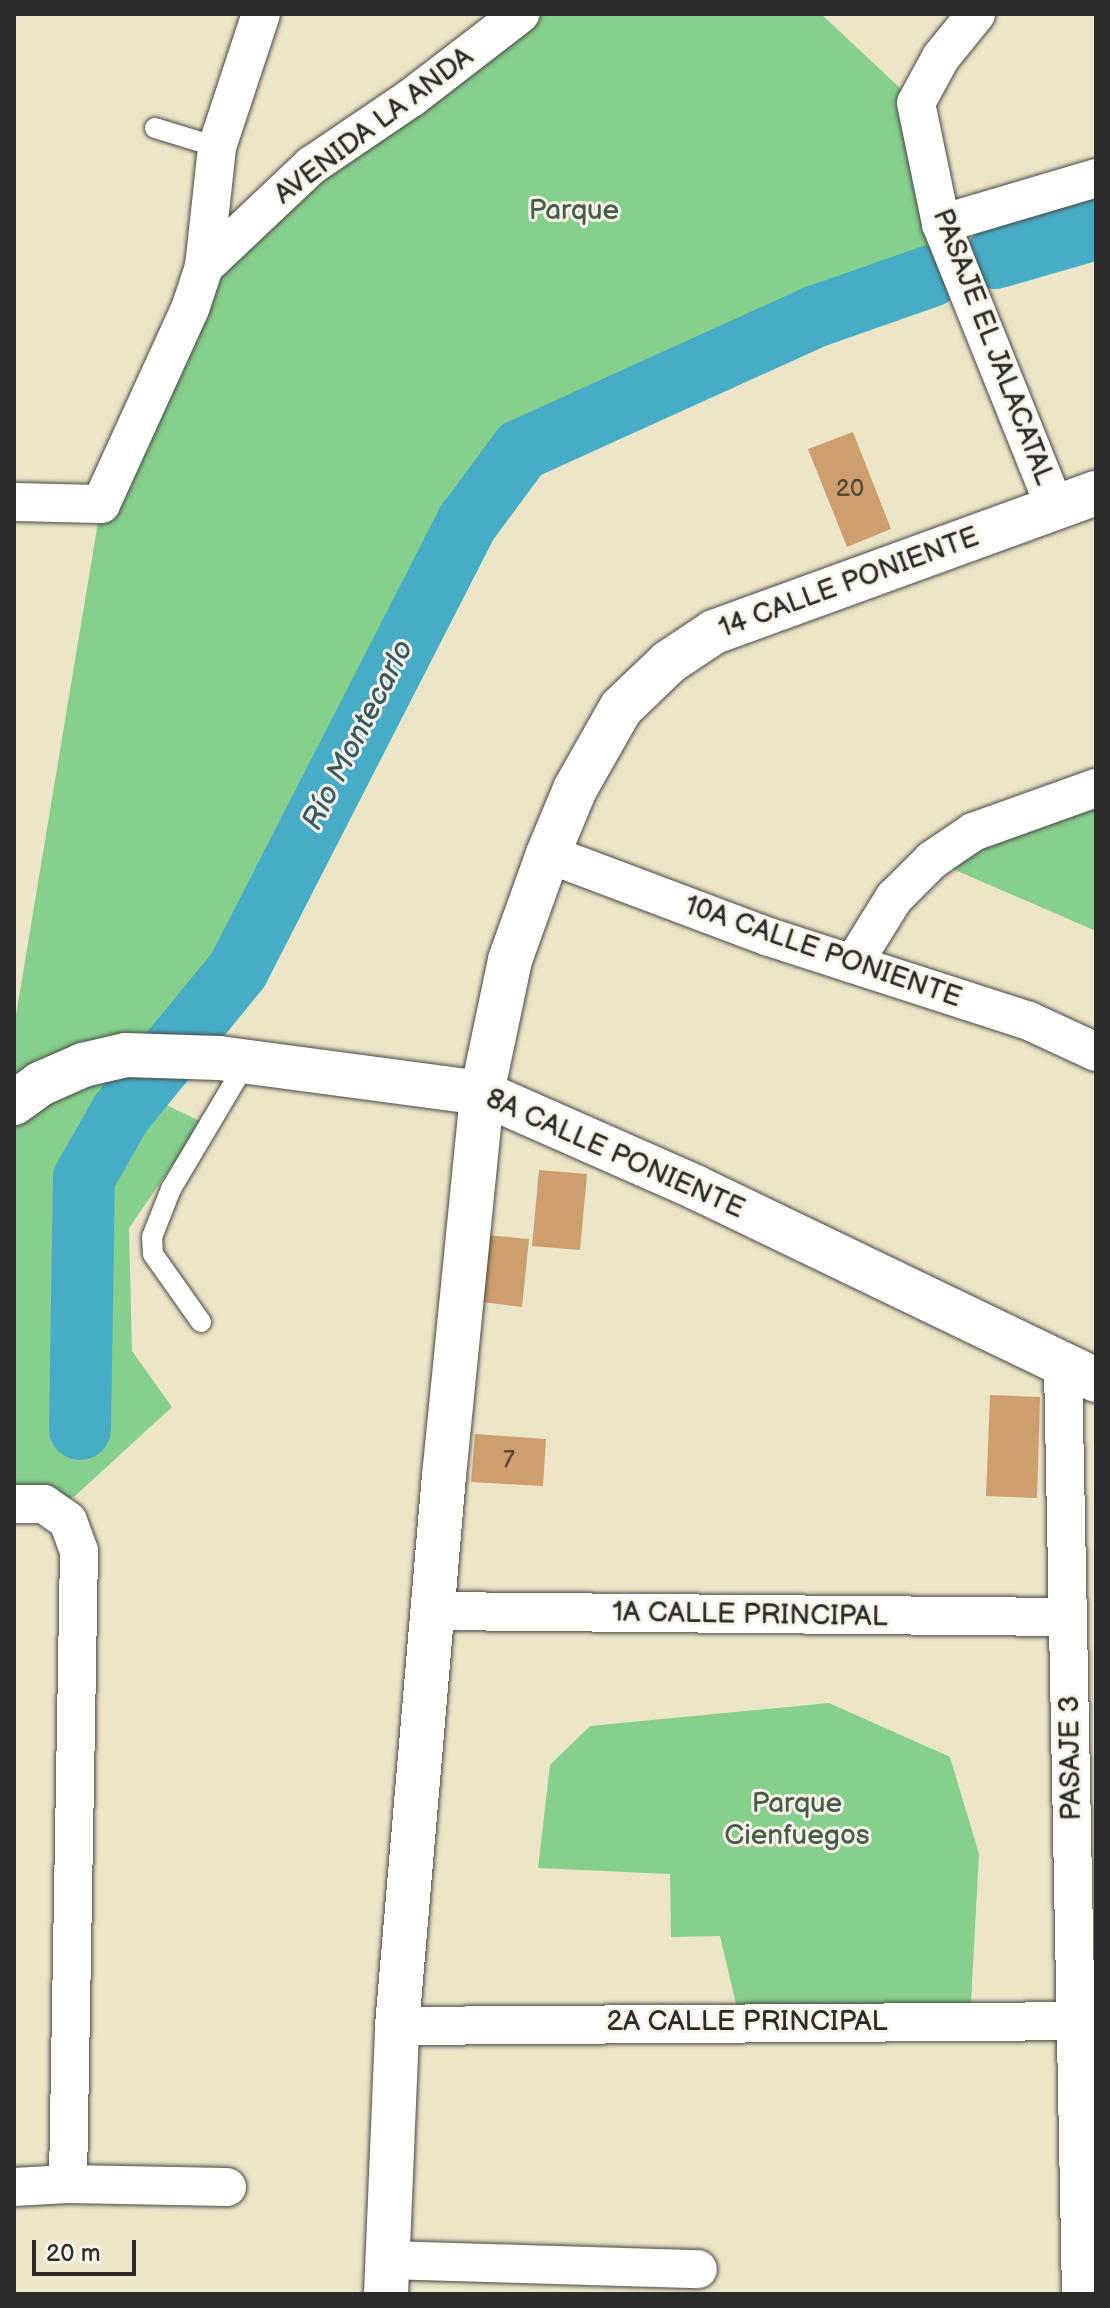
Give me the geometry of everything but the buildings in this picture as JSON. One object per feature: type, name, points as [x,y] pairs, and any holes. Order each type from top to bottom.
[{"type":"street","points":[[204,267],[217,147],[261,14]]},
{"type":"street","name":"AVENIDA LA ANDA","points":[[14,502],[101,504],[190,309],[204,267],[312,165],[411,98],[520,14]]},
{"type":"street","name":"PASAJE EL JALACATAL","points":[[976,14],[941,57],[916,103],[941,224],[1055,508]]},
{"type":"street","points":[[941,224],[1096,178]]},
{"type":"street","name":"14 CALLE PONIENTE","points":[[387,2277],[397,2026],[432,1611],[482,1093],[510,960],[548,854],[575,789],[621,708],[669,662],[714,632],[1096,493]]},
{"type":"street","points":[[853,964],[894,898],[932,860],[973,832],[1096,788]]},
{"type":"street","name":"10A CALLE PONIENTE","points":[[548,854],[769,937],[1029,1021],[1096,1052]]},
{"type":"street","name":"8A CALLE PONIENTE","points":[[14,1103],[40,1084],[83,1065],[126,1055],[233,1060],[482,1093],[695,1187],[985,1324],[1080,1373]]},
{"type":"street","name":"PASAJE 3","points":[[1080,1373],[1068,1617],[1086,2021],[1081,2294]]},
{"type":"street","points":[[14,1504],[44,1504],[68,1521],[79,1551],[68,2184]]},
{"type":"street","name":"1A CALLE PRINCIPAL","points":[[432,1611],[1068,1617]]},
{"type":"street","name":"2A CALLE PRINCIPAL","points":[[397,2026],[1086,2021]]},
{"type":"street","points":[[14,2187],[68,2184],[227,2187]]},
{"type":"street","points":[[387,2277],[698,2269]]},
{"type":"lane","points":[[155,128],[217,147]]},
{"type":"lane","points":[[201,1322],[153,1254],[152,1237],[171,1189],[233,1060]]},
{"type":"green space","name":"Parque","points":[[495,14],[821,14],[916,103],[931,276],[700,369],[521,450],[376,705],[238,970],[126,1055],[95,1071],[202,1122],[129,1228],[132,1351],[172,1407],[75,1496],[14,1523],[14,1027],[101,504],[235,235]]},
{"type":"green space","points":[[1096,797],[1096,931],[932,860]]},
{"type":"green space","name":"Parque Cienfuegos","points":[[829,1703],[950,1757],[979,1854],[970,2021],[740,2021],[720,1936],[671,1937],[670,1874],[538,1868],[550,1765],[590,1726]]},
{"type":"waterway","name":"Río Montecarlo","points":[[995,258],[1096,229]]},
{"type":"waterway","name":"Río Montecarlo","points":[[80,1429],[84,1178],[121,1113],[238,970],[467,523],[521,450],[817,316],[931,276]]}]
